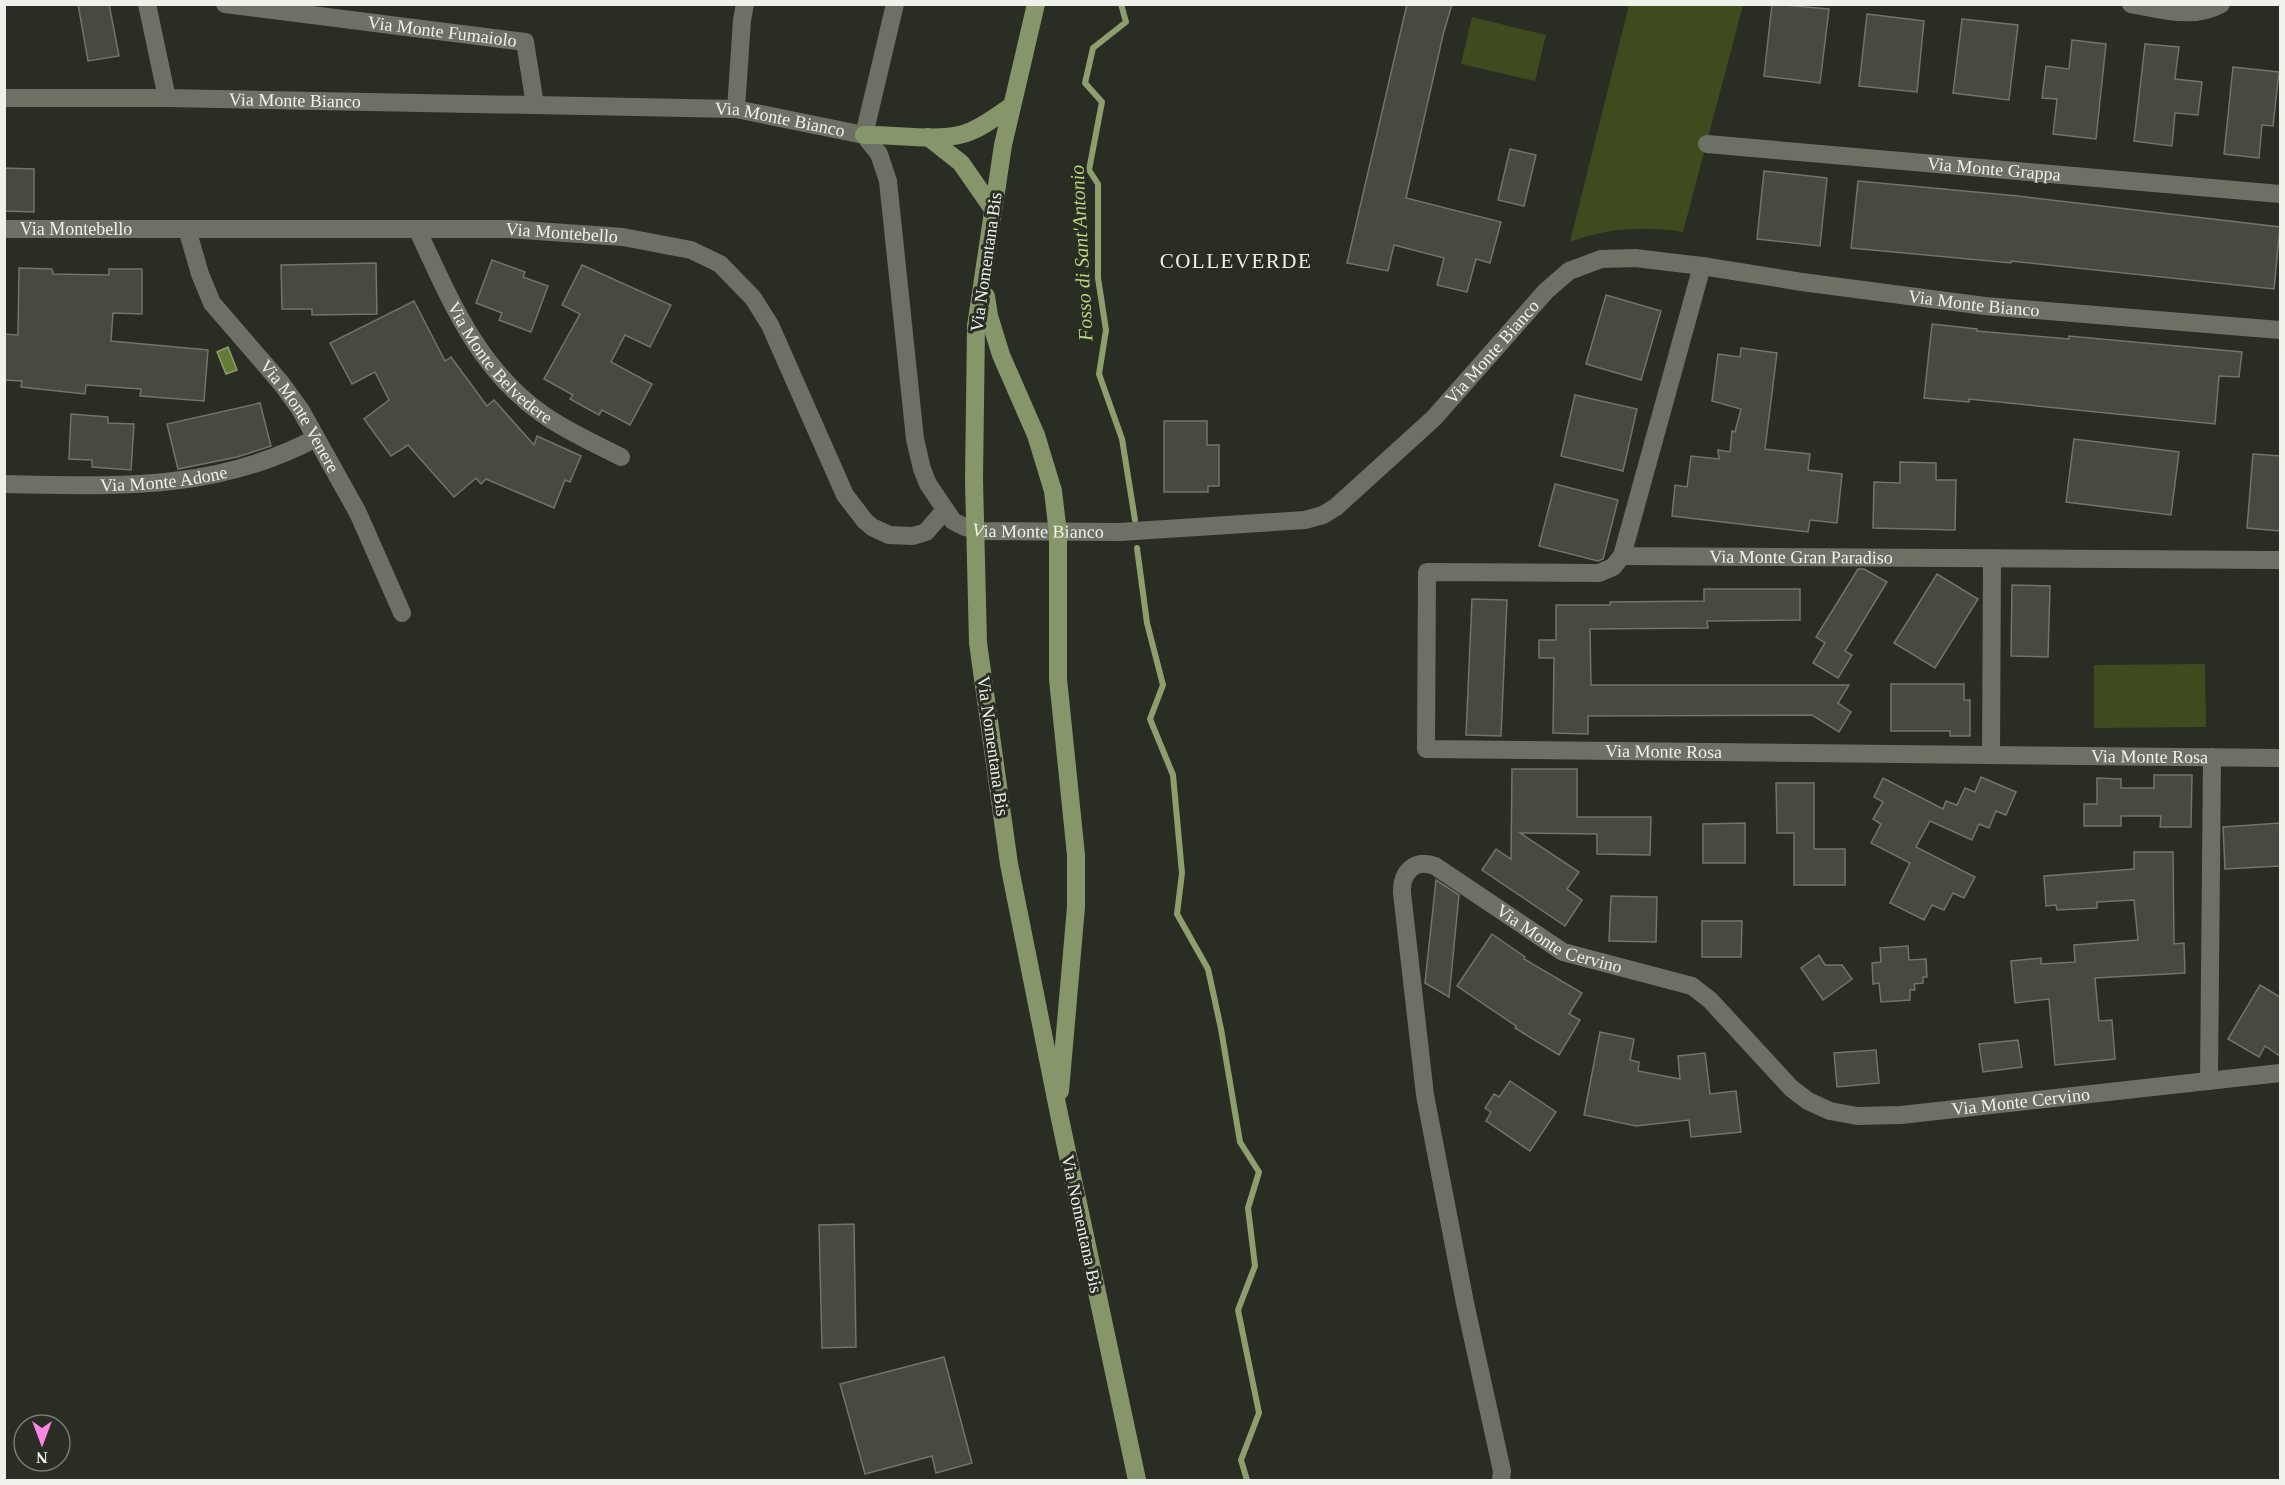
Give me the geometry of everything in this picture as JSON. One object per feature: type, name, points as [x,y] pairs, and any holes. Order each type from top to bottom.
[{"type":"main road","name":"Via Nomentana Bis","points":[[1036,4],[1003,145],[976,326],[974,480],[978,643],[1009,864],[1059,1114],[1137,1480]]},
{"type":"main road","points":[[864,135],[928,137],[969,131],[1012,106]]},
{"type":"main road","points":[[928,137],[961,163],[993,209]]},
{"type":"main road","points":[[983,276],[989,316],[1001,355],[1036,435],[1053,491],[1058,533],[1058,679],[1076,855],[1076,907],[1059,1114]]},
{"type":"street","points":[[147,4],[167,98]]},
{"type":"street","name":"Via Monte Fumaiolo","points":[[225,4],[525,42],[535,105]]},
{"type":"street","points":[[736,109],[745,4]]},
{"type":"street","points":[[864,135],[895,4]]},
{"type":"street","points":[[2131,4],[2192,13],[2209,10],[2221,4]]},
{"type":"street","name":"Via Monte Bianco","points":[[4,98],[167,98],[736,109],[864,135],[879,154],[888,181],[915,439],[920,459],[928,484],[953,521],[981,531],[1119,532],[1305,520],[1323,515],[1336,507],[1434,418],[1546,291],[1569,271],[1601,259],[1618,258],[1702,266],[1802,282],[1985,306],[2280,330]]},
{"type":"street","name":"Via Monte Grappa","points":[[1707,144],[2280,194]]},
{"type":"street","name":"Via Montebello","points":[[4,230],[508,230],[603,235],[671,245],[710,258],[727,270],[743,286],[770,325],[845,495],[865,521],[881,532],[897,537],[913,536],[926,532],[945,510]]},
{"type":"street","name":"Via Monte Venere","points":[[187,230],[202,281],[212,303],[288,391],[358,513],[402,613]]},
{"type":"street","name":"Via Monte Belvedere","points":[[417,230],[459,318],[491,366],[520,397],[541,413],[563,428],[621,457]]},
{"type":"street","points":[[1622,556],[1702,266]]},
{"type":"street","name":"Via Monte Adone","points":[[4,484],[115,486],[175,481],[260,464],[284,455],[316,438]]},
{"type":"street","name":"Via Monte Gran Paradiso","points":[[1622,556],[2280,560]]},
{"type":"street","name":"Via Monte Rosa","points":[[1622,556],[1613,567],[1599,573],[1426,572],[1426,749],[2280,758]]},
{"type":"street","points":[[1991,755],[1992,559]]},
{"type":"street","points":[[2209,1081],[2212,757]]},
{"type":"street","name":"Via Monte Cervino","points":[[1501,1476],[1425,1095],[1402,893],[1405,875],[1413,866],[1425,863],[1435,866],[1563,951],[1692,986],[1710,1000],[1791,1088],[1808,1101],[1830,1111],[1857,1116],[1892,1116],[2280,1073]]},
{"type":"shaded area","points":[[1629,5],[1743,5],[1683,232],[1625,229],[1570,242]]},
{"type":"shaded area","points":[[1472,17],[1546,35],[1535,81],[1461,64]]},
{"type":"shaded area","points":[[228,347],[237,370],[226,374],[217,352]]},
{"type":"shaded area","points":[[2205,664],[2206,727],[2094,728],[2094,665]]},
{"type":"building","points":[[78,4],[109,4],[119,56],[88,61]]},
{"type":"building","points":[[1407,4],[1452,4],[1406,198],[1501,222],[1490,263],[1476,259],[1467,292],[1437,285],[1444,258],[1394,245],[1388,271],[1347,263]]},
{"type":"building","points":[[1772,4],[1829,9],[1820,83],[1764,76]]},
{"type":"building","points":[[1867,14],[1924,21],[1917,92],[1859,86]]},
{"type":"building","points":[[1962,19],[2018,25],[2009,100],[1953,93]]},
{"type":"building","points":[[2072,40],[2106,44],[2096,139],[2053,134],[2057,99],[2042,98],[2046,66],[2069,69]]},
{"type":"building","points":[[2145,44],[2179,47],[2175,79],[2202,82],[2198,115],[2175,113],[2172,146],[2134,141]]},
{"type":"building","points":[[2233,67],[2279,72],[2273,126],[2262,125],[2259,158],[2224,154]]},
{"type":"building","points":[[1510,149],[1536,155],[1524,206],[1498,200]]},
{"type":"building","points":[[4,168],[34,169],[34,212],[4,211]]},
{"type":"building","points":[[1764,171],[1827,178],[1820,246],[1757,239]]},
{"type":"building","points":[[1858,181],[2018,196],[2280,227],[2274,289],[2011,261],[2011,263],[1851,248]]},
{"type":"building","points":[[492,260],[525,272],[523,277],[548,286],[531,332],[499,320],[502,313],[476,303]]},
{"type":"building","points":[[376,263],[377,314],[312,315],[312,309],[282,309],[281,265]]},
{"type":"building","points":[[582,265],[671,305],[650,347],[625,335],[611,362],[652,384],[630,425],[602,410],[599,415],[570,399],[573,395],[544,379],[580,314],[562,305]]},
{"type":"building","points":[[19,268],[52,269],[53,274],[109,275],[109,269],[142,269],[142,314],[113,313],[111,341],[208,350],[204,401],[140,396],[141,389],[86,385],[85,394],[21,387],[22,381],[4,380],[4,334],[18,335]]},
{"type":"building","points":[[1606,295],[1661,311],[1641,380],[1586,364]]},
{"type":"building","points":[[414,301],[445,361],[451,357],[487,406],[494,400],[534,445],[537,436],[581,456],[570,482],[565,480],[554,508],[486,479],[481,484],[476,478],[454,497],[408,445],[391,456],[364,419],[389,400],[375,372],[352,384],[330,343]]},
{"type":"building","points":[[1932,324],[1977,329],[1977,331],[2069,339],[2069,336],[2242,352],[2239,377],[2219,376],[2215,424],[1969,399],[1969,402],[1924,398]]},
{"type":"building","points":[[1741,348],[1777,353],[1765,449],[1810,454],[1808,470],[1842,474],[1837,523],[1810,520],[1808,532],[1672,516],[1675,485],[1687,487],[1691,456],[1719,459],[1718,450],[1730,452],[1732,431],[1735,432],[1741,409],[1712,401],[1718,354],[1740,357]]},
{"type":"building","points":[[1575,395],[1637,409],[1623,471],[1561,456]]},
{"type":"building","points":[[260,403],[271,446],[237,457],[178,469],[167,424]]},
{"type":"building","points":[[71,414],[108,417],[108,423],[134,424],[131,470],[92,467],[92,460],[69,459]]},
{"type":"building","points":[[1164,421],[1207,421],[1207,445],[1219,445],[1219,486],[1208,486],[1208,492],[1164,492]]},
{"type":"building","points":[[2074,439],[2179,452],[2171,515],[2066,502]]},
{"type":"building","points":[[2253,454],[2280,456],[2280,531],[2247,528]]},
{"type":"building","points":[[1900,462],[1936,463],[1936,480],[1956,480],[1955,530],[1873,528],[1874,482],[1900,483]]},
{"type":"building","points":[[1555,484],[1618,500],[1603,559],[1598,561],[1539,546]]},
{"type":"building","points":[[1858,569],[1864,569],[1887,582],[1845,651],[1852,655],[1838,678],[1813,663],[1825,643],[1816,637]]},
{"type":"building","points":[[1937,574],[1978,599],[1935,668],[1894,643]]},
{"type":"building","points":[[2012,585],[2050,586],[2048,657],[2011,656]]},
{"type":"building","points":[[1704,589],[1800,589],[1800,620],[1707,621],[1708,628],[1590,629],[1591,685],[1849,685],[1838,703],[1851,712],[1839,732],[1812,715],[1588,716],[1588,734],[1553,733],[1554,658],[1539,658],[1539,640],[1556,640],[1556,605],[1704,601]]},
{"type":"building","points":[[1472,599],[1507,600],[1501,736],[1466,735]]},
{"type":"building","points":[[1891,684],[1964,684],[1964,700],[1970,700],[1970,736],[1950,736],[1950,731],[1891,731]]},
{"type":"building","points":[[1512,769],[1577,769],[1577,817],[1651,817],[1650,855],[1597,854],[1597,834],[1520,833],[1579,872],[1567,889],[1582,900],[1565,926],[1482,870],[1496,849],[1511,859]]},
{"type":"building","points":[[2154,775],[2192,775],[2191,827],[2160,827],[2161,816],[2121,816],[2121,826],[2084,826],[2084,804],[2097,804],[2097,778],[2121,779],[2121,788],[2154,788]]},
{"type":"building","points":[[1981,777],[2016,792],[2006,815],[1996,811],[1989,828],[1979,824],[1972,840],[1930,821],[1916,847],[1975,877],[1964,898],[1953,893],[1944,910],[1932,905],[1924,920],[1890,903],[1910,863],[1871,843],[1881,824],[1873,819],[1883,802],[1874,797],[1883,778],[1943,809],[1946,801],[1957,805],[1965,788],[1975,792]]},
{"type":"building","points":[[1776,783],[1814,783],[1814,849],[1845,849],[1845,885],[1794,885],[1794,833],[1777,833]]},
{"type":"building","points":[[1745,823],[1745,863],[1703,863],[1703,824]]},
{"type":"building","points":[[2280,823],[2280,866],[2225,869],[2223,827]]},
{"type":"building","points":[[2134,852],[2173,852],[2174,944],[2184,943],[2185,973],[2095,978],[2099,1021],[2112,1020],[2115,1059],[2055,1065],[2049,999],[2015,1003],[2011,961],[2041,958],[2041,964],[2075,962],[2074,945],[2138,940],[2134,900],[2097,902],[2097,908],[2057,910],[2056,905],[2046,906],[2044,876],[2134,869]]},
{"type":"building","points":[[1436,880],[1459,895],[1449,997],[1425,983]]},
{"type":"building","points":[[1611,896],[1657,897],[1656,942],[1609,941]]},
{"type":"building","points":[[1702,921],[1742,921],[1741,957],[1702,957]]},
{"type":"building","points":[[1492,934],[1525,957],[1524,959],[1582,993],[1569,1014],[1580,1020],[1559,1055],[1515,1028],[1516,1026],[1457,986]]},
{"type":"building","points":[[1908,946],[1909,960],[1926,959],[1927,977],[1923,977],[1923,983],[1914,984],[1915,990],[1910,990],[1910,1000],[1881,1002],[1879,983],[1873,984],[1872,963],[1881,962],[1880,948]]},
{"type":"building","points":[[1819,955],[1825,965],[1842,965],[1852,979],[1823,1000],[1801,968]]},
{"type":"building","points":[[2260,985],[2280,997],[2280,1056],[2265,1046],[2259,1057],[2228,1039]]},
{"type":"building","points":[[1600,1032],[1634,1039],[1630,1060],[1639,1062],[1638,1071],[1680,1079],[1678,1056],[1705,1053],[1710,1094],[1736,1091],[1741,1132],[1691,1137],[1689,1120],[1636,1126],[1584,1115]]},
{"type":"building","points":[[2018,1040],[2022,1067],[1983,1072],[1979,1044]]},
{"type":"building","points":[[1876,1050],[1879,1083],[1837,1087],[1834,1053]]},
{"type":"building","points":[[1510,1081],[1556,1112],[1530,1151],[1486,1121],[1491,1112],[1485,1108],[1494,1094],[1499,1097]]},
{"type":"building","points":[[854,1224],[856,1347],[822,1348],[819,1225]]},
{"type":"building","points":[[944,1357],[972,1463],[936,1473],[932,1456],[865,1474],[840,1384]]},
{"type":"waterway","name":"Fosso di Sant'Antonio","points":[[1121,4],[1126,22],[1093,48],[1085,83],[1102,102],[1089,170],[1098,184],[1098,278],[1106,330],[1099,374],[1122,439],[1135,520]]},
{"type":"waterway","name":"Fosso di Sant'Antonio","points":[[1137,548],[1147,623],[1163,685],[1150,719],[1173,775],[1182,873],[1177,914],[1208,969],[1221,1029],[1240,1142],[1259,1172],[1248,1208],[1255,1266],[1238,1310],[1259,1413],[1241,1460],[1247,1480]]},
{"type":"district","name":"COLLEVERDE","points":[[1236,261]]}]
